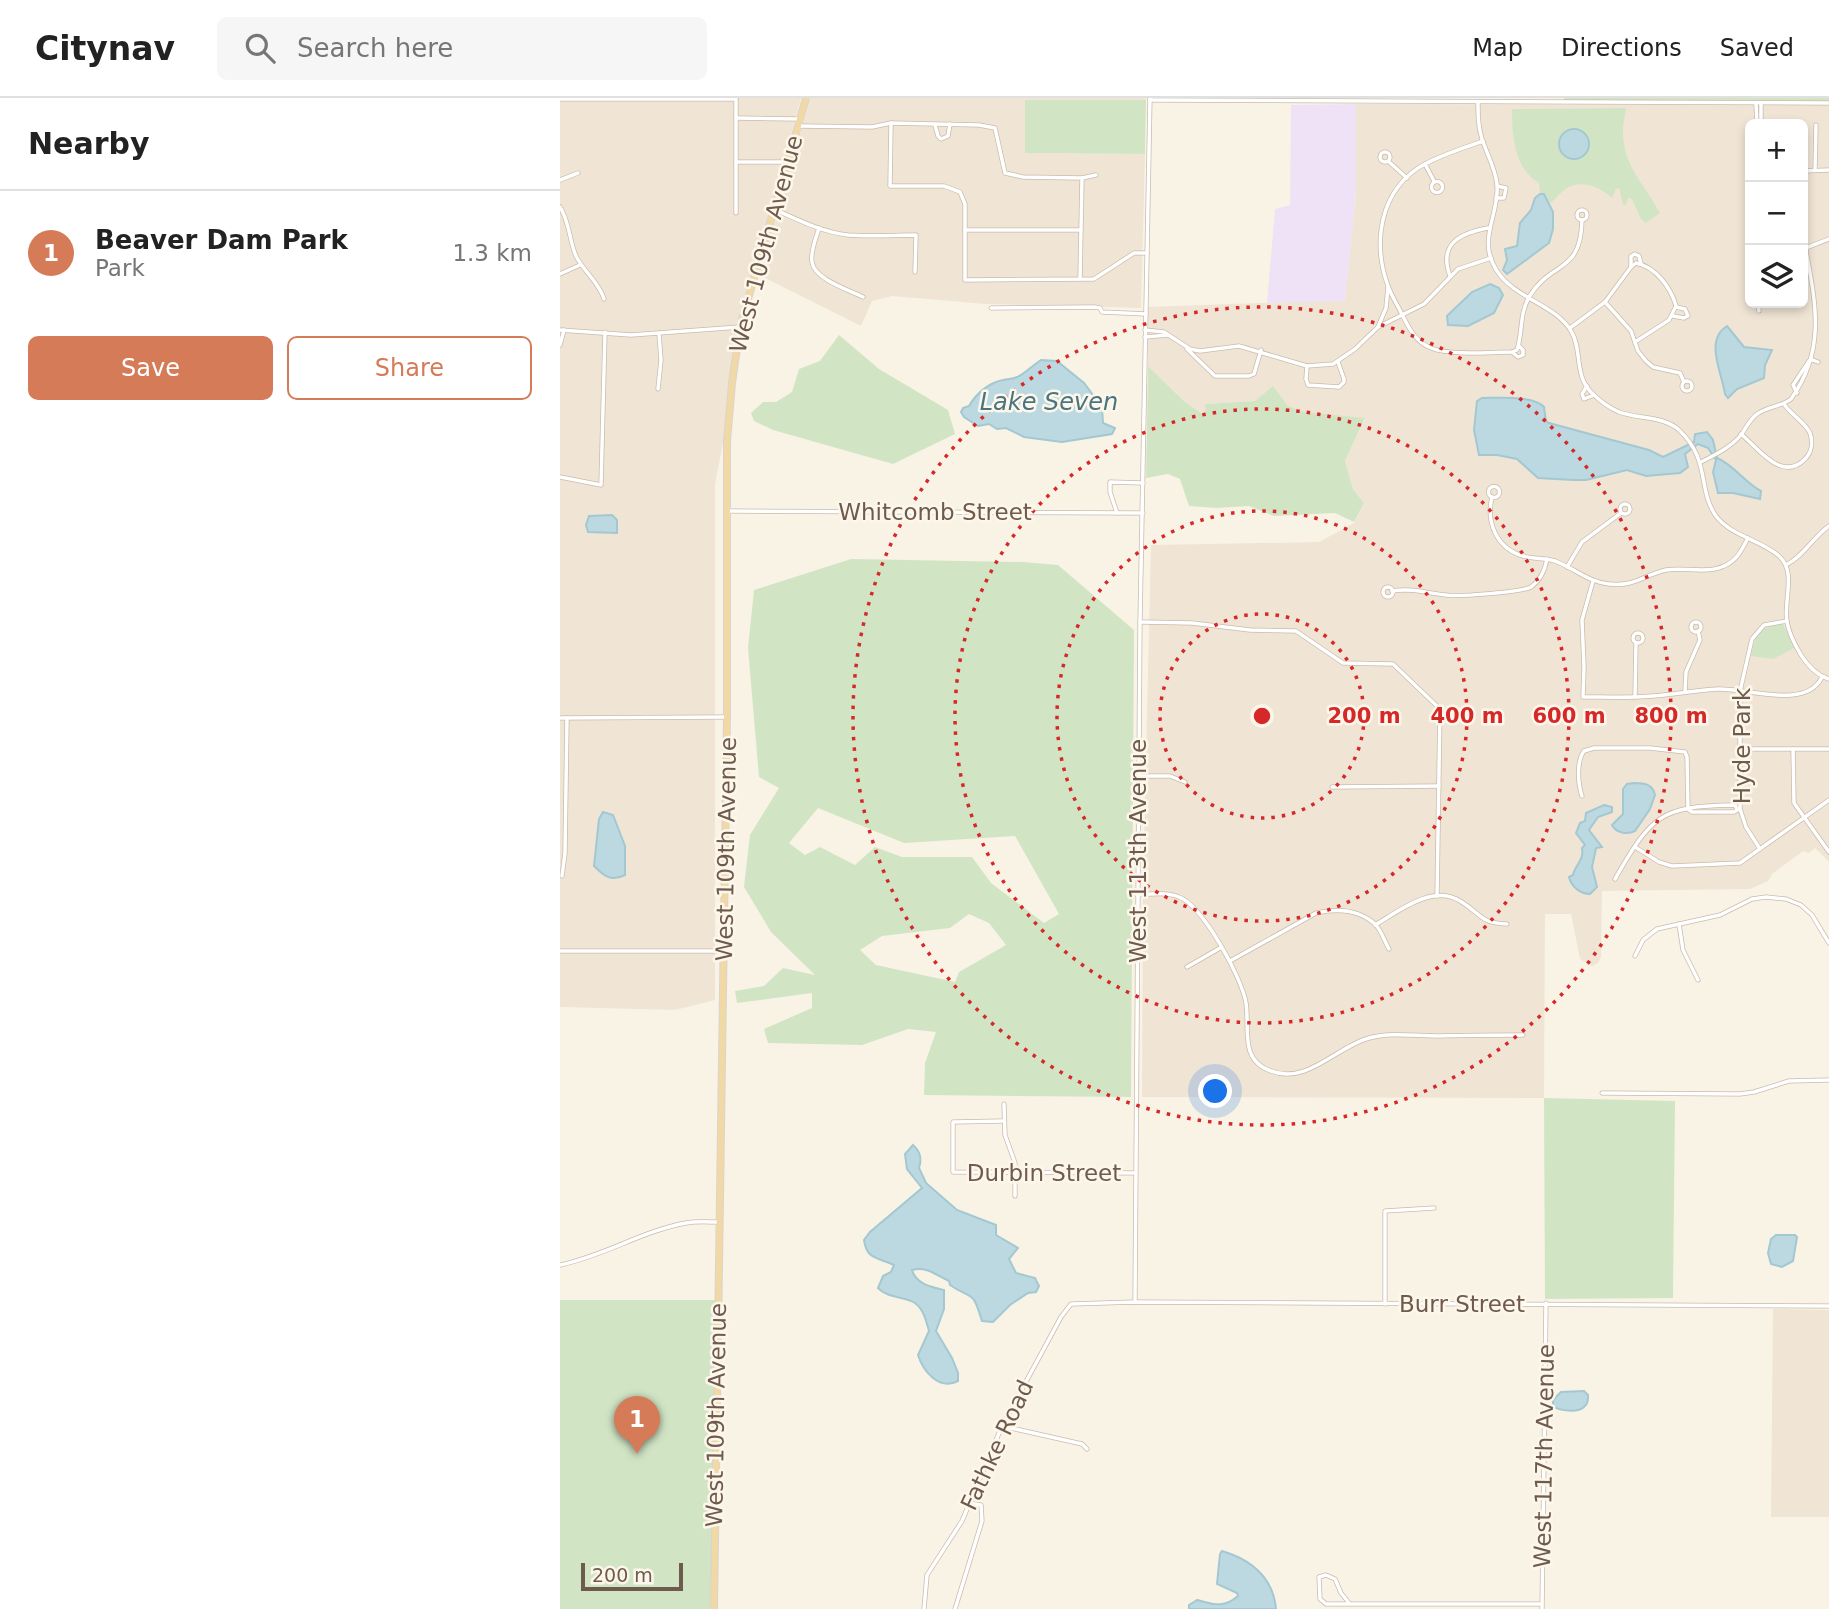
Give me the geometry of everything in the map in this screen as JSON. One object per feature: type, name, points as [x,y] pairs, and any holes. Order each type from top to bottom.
[{"type":"main road","name":"West 109th Avenue","points":[[714,1609],[727,717],[728,421],[740,327],[806,98]]},
{"type":"street","points":[[560,99],[736,99],[736,213]]},
{"type":"street","points":[[1150,99],[1829,103]]},
{"type":"street","name":"West 113th Avenue","points":[[1135,1302],[1138,776],[1150,99]]},
{"type":"street","points":[[1478,102],[1478,120],[1497,186],[1488,228],[1491,258],[1497,272],[1507,283],[1570,328],[1577,362],[1587,387],[1594,395],[1618,412],[1667,423],[1678,429],[1686,438],[1701,461],[1713,512],[1723,523],[1774,552],[1786,565],[1787,621],[1790,634],[1803,659],[1822,677],[1829,679]]},
{"type":"street","points":[[1759,103],[1759,119]]},
{"type":"street","points":[[736,118],[872,127],[891,123],[995,128],[1004,173],[1023,177],[1082,178],[1096,175]]},
{"type":"street","points":[[891,123],[890,186],[944,186],[960,192],[965,204],[965,280],[1094,279],[1123,258],[1134,253],[1147,253]]},
{"type":"street","points":[[935,124],[937,136],[941,139],[948,136],[950,124]]},
{"type":"street","points":[[1815,170],[1816,125]]},
{"type":"street","points":[[1483,141],[1425,164],[1407,178],[1394,194],[1382,222],[1380,256],[1389,285],[1408,328],[1418,341],[1433,349],[1511,352],[1518,348],[1521,315],[1528,299],[1541,281],[1567,265],[1576,252],[1582,236],[1582,220]]},
{"type":"street","points":[[1388,161],[1407,178]]},
{"type":"street","points":[[736,162],[787,162]]},
{"type":"street","points":[[1425,164],[1434,182]]},
{"type":"street","points":[[1808,171],[1829,170]]},
{"type":"street","points":[[560,180],[578,173]]},
{"type":"street","points":[[1080,279],[1082,178]]},
{"type":"street","points":[[1496,198],[1504,198],[1507,194],[1506,188],[1497,186]]},
{"type":"street","points":[[560,207],[566,217],[575,253],[601,290],[604,299]]},
{"type":"street","points":[[774,209],[819,228],[849,235],[916,235],[915,272]]},
{"type":"street","points":[[560,220],[566,217]]},
{"type":"street","points":[[819,228],[811,259],[814,270],[863,297]]},
{"type":"street","points":[[1450,276],[1446,265],[1451,245],[1457,237],[1488,228]]},
{"type":"street","points":[[965,230],[1080,230]]},
{"type":"street","points":[[1808,247],[1829,239]]},
{"type":"street","points":[[1632,267],[1631,256],[1635,254],[1639,256],[1639,264]]},
{"type":"street","points":[[1182,344],[1200,351],[1231,345],[1261,350],[1307,366],[1324,366],[1338,362],[1378,327],[1424,304],[1450,276],[1468,265],[1491,258]]},
{"type":"street","points":[[1808,261],[1821,300]]},
{"type":"street","points":[[1570,328],[1605,302],[1632,267],[1639,264]]},
{"type":"street","points":[[1635,342],[1673,316],[1676,306],[1662,281],[1654,272],[1639,264]]},
{"type":"street","points":[[560,274],[581,265]]},
{"type":"street","points":[[1378,327],[1386,308],[1389,285]]},
{"type":"street","points":[[1605,302],[1631,331],[1646,361],[1653,367],[1680,373],[1684,382]]},
{"type":"street","points":[[1673,316],[1688,316],[1685,309],[1676,306]]},
{"type":"street","points":[[991,308],[1094,307],[1100,308],[1102,312],[1146,314]]},
{"type":"street","points":[[560,345],[562,330],[631,335],[740,327]]},
{"type":"street","points":[[1145,330],[1170,335],[1215,376],[1254,374],[1261,350]]},
{"type":"street","points":[[560,477],[601,485],[605,332]]},
{"type":"street","points":[[657,389],[661,360],[659,334]]},
{"type":"street","points":[[1145,337],[1170,335]]},
{"type":"street","points":[[1200,351],[1200,363]]},
{"type":"street","points":[[1814,370],[1822,354]]},
{"type":"street","points":[[1797,393],[1793,385],[1809,361],[1818,362]]},
{"type":"street","points":[[1307,366],[1308,385],[1339,387],[1344,383],[1344,379],[1338,362]]},
{"type":"street","points":[[1701,461],[1720,452],[1741,434],[1758,413],[1784,404],[1810,377]]},
{"type":"street","points":[[1587,387],[1582,394],[1584,399],[1594,395]]},
{"type":"street","points":[[1741,434],[1779,466],[1789,467],[1801,463],[1810,452],[1811,436],[1784,404]]},
{"type":"street","points":[[1117,513],[1110,492],[1110,482],[1143,483]]},
{"type":"street","points":[[1492,497],[1491,523],[1496,537],[1504,545],[1521,555],[1548,559],[1593,581],[1627,584],[1667,570],[1723,567],[1738,555],[1748,538]]},
{"type":"street","name":"Whitcomb Street","points":[[727,511],[1143,513]]},
{"type":"street","points":[[1567,567],[1582,542],[1620,513]]},
{"type":"street","points":[[1786,565],[1799,557],[1818,534],[1829,526]]},
{"type":"street","points":[[1392,591],[1420,589],[1458,596],[1512,593],[1531,587],[1539,579],[1548,559]]},
{"type":"street","points":[[1593,581],[1583,620],[1583,697],[1635,697],[1715,689],[1773,695],[1794,694],[1810,690],[1822,677]]},
{"type":"street","name":"Hyde Park","points":[[1760,849],[1746,827],[1739,809],[1740,691],[1752,639],[1757,630],[1763,625],[1787,621]]},
{"type":"street","points":[[1140,622],[1296,631],[1343,663],[1393,664],[1440,709],[1437,895]]},
{"type":"street","points":[[1685,693],[1686,672],[1700,640],[1698,631]]},
{"type":"street","points":[[1635,697],[1636,643]]},
{"type":"street","points":[[560,718],[727,717]]},
{"type":"street","points":[[562,876],[567,718]]},
{"type":"street","points":[[1582,796],[1579,788],[1580,756],[1588,749],[1671,748],[1685,752],[1687,757],[1688,808],[1692,812],[1734,812],[1739,809]]},
{"type":"street","points":[[1740,749],[1829,749]]},
{"type":"street","points":[[1793,749],[1793,798],[1829,852]]},
{"type":"street","points":[[1138,776],[1170,776],[1185,782]]},
{"type":"street","points":[[1332,787],[1439,786]]},
{"type":"street","points":[[1635,847],[1659,862],[1687,867],[1740,863],[1829,800]]},
{"type":"street","points":[[1615,879],[1635,847],[1657,820],[1676,810],[1688,808]]},
{"type":"street","points":[[1137,895],[1161,894],[1179,897],[1193,906],[1204,919],[1230,961],[1246,1003],[1246,1038],[1252,1057],[1269,1071],[1296,1075],[1355,1043],[1387,1035],[1523,1035]]},
{"type":"street","points":[[1375,925],[1422,898],[1437,895],[1458,900],[1489,923],[1507,924]]},
{"type":"street","points":[[1635,956],[1648,934],[1657,929],[1720,915],[1752,899],[1786,899],[1801,905],[1812,915],[1829,943]]},
{"type":"street","points":[[1230,961],[1324,911],[1345,910],[1359,914],[1375,925],[1389,949]]},
{"type":"street","points":[[1679,924],[1683,950],[1698,980]]},
{"type":"street","points":[[1187,967],[1220,948]]},
{"type":"street","points":[[560,951],[724,951]]},
{"type":"street","points":[[1602,1093],[1740,1094],[1789,1081],[1829,1080]]},
{"type":"street","points":[[1004,1104],[1003,1121],[1005,1135],[1013,1154],[1015,1196]]},
{"type":"street","name":"Durbin Street","points":[[1003,1121],[953,1122],[953,1172],[1135,1173]]},
{"type":"street","points":[[1385,1304],[1385,1211],[1434,1208]]},
{"type":"street","points":[[560,1265],[592,1256],[663,1228],[689,1222],[719,1222]]},
{"type":"street","name":"Burr Street","points":[[1094,1302],[1829,1306]]},
{"type":"street","name":"Fathke Road","points":[[924,1609],[928,1575],[962,1521],[1002,1426],[1065,1311],[1071,1304],[1094,1302]]},
{"type":"street","name":"West 117th Avenue","points":[[1542,1606],[1546,1303]]},
{"type":"street","points":[[1002,1426],[1082,1444],[1087,1449]]},
{"type":"street","points":[[955,1609],[982,1521],[981,1505],[968,1503]]},
{"type":"street","points":[[1349,1603],[1335,1579],[1326,1575],[1319,1577],[1320,1599],[1323,1602],[1349,1603],[1542,1606]]},
{"type":"shaded area","points":[[560,98],[801,98],[733,344],[724,438],[715,484],[715,1000],[675,1010],[560,1007]]},
{"type":"shaded area","points":[[810,98],[1146,98],[1025,100],[1025,153],[1145,154],[1141,308],[985,304],[892,296],[872,301],[861,326],[759,275]]},
{"type":"shaded area","points":[[1356,104],[1829,105],[1829,862],[1815,848],[1809,853],[1803,851],[1772,874],[1768,881],[1750,889],[1602,891],[1601,957],[1598,963],[1592,966],[1580,959],[1571,914],[1545,914],[1544,1098],[1142,1097],[1143,882],[1151,545],[1319,542],[1354,523],[1364,503],[1353,489],[1345,461],[1365,419],[1305,412],[1288,406],[1255,401],[1206,404],[1207,416],[1185,402],[1148,366],[1148,307],[1345,300],[1356,190]]},
{"type":"shaded area","points":[[1356,104],[1356,190],[1345,301],[1267,303],[1275,209],[1290,205],[1291,105]]},
{"type":"shaded area","points":[[1773,1309],[1829,1310],[1829,1517],[1771,1517]]},
{"type":"green space","points":[[1564,98],[1829,98],[1829,102],[1564,102]]},
{"type":"green space","points":[[1025,100],[1146,100],[1145,154],[1025,153]]},
{"type":"green space","points":[[1626,108],[1623,131],[1627,155],[1660,213],[1646,223],[1641,219],[1632,199],[1628,198],[1626,205],[1623,205],[1619,188],[1612,198],[1595,187],[1582,184],[1569,187],[1550,203],[1544,194],[1540,194],[1539,183],[1524,169],[1519,160],[1514,140],[1512,109]]},
{"type":"green space","points":[[839,335],[879,369],[948,410],[955,434],[893,464],[773,430],[754,421],[751,413],[763,402],[776,402],[792,392],[799,369],[820,361]]},
{"type":"green space","points":[[1148,366],[1185,402],[1206,416],[1205,404],[1255,401],[1273,386],[1288,406],[1305,412],[1365,418],[1345,461],[1353,489],[1364,503],[1354,522],[1335,513],[1274,516],[1249,506],[1189,506],[1180,479],[1168,474],[1146,478]]},
{"type":"green space","points":[[851,559],[1058,565],[1134,630],[1131,1097],[924,1095],[925,1063],[936,1032],[908,1029],[862,1045],[768,1043],[764,1029],[812,1008],[812,993],[737,1003],[735,991],[764,986],[783,968],[815,975],[771,932],[744,887],[750,835],[779,788],[759,777],[748,648],[754,590]],"holes":[[[818,808],[904,843],[1015,836],[1059,914],[1044,923],[991,883],[972,857],[902,857],[875,847],[855,865],[820,847],[805,855],[789,843]],[[969,914],[989,923],[1006,945],[959,972],[955,982],[876,965],[860,950],[882,936],[950,928]]]},
{"type":"green space","points":[[1783,624],[1794,648],[1773,659],[1751,656],[1759,632]]},
{"type":"green space","points":[[1544,1098],[1675,1101],[1673,1298],[1545,1299]]},
{"type":"green space","points":[[560,1300],[716,1300],[712,1609],[560,1609]]},
{"type":"water","points":[[1574,129],[1585,133],[1589,144],[1585,155],[1574,159],[1563,155],[1559,144],[1563,133]]},
{"type":"water","points":[[1540,194],[1544,194],[1553,212],[1553,229],[1549,243],[1507,274],[1503,270],[1507,260],[1505,249],[1517,246],[1520,223]]},
{"type":"water","points":[[1490,284],[1499,288],[1503,295],[1494,313],[1468,326],[1448,325],[1447,316],[1472,292]]},
{"type":"water","points":[[1727,326],[1744,347],[1772,350],[1765,365],[1764,378],[1737,389],[1728,398],[1715,348],[1720,332]]},
{"type":"water","name":"Lake Seven","points":[[1041,360],[1057,361],[1084,383],[1102,407],[1103,423],[1115,428],[1112,434],[1062,442],[1024,437],[1006,428],[997,429],[989,424],[978,426],[964,417],[961,412],[963,408],[969,406],[983,390],[998,381],[1025,373]]},
{"type":"water","points":[[1482,398],[1515,398],[1539,403],[1544,407],[1546,421],[1549,423],[1649,450],[1663,457],[1694,442],[1695,434],[1707,432],[1713,440],[1717,458],[1761,491],[1760,499],[1733,493],[1718,493],[1713,472],[1716,460],[1708,448],[1698,444],[1685,454],[1688,467],[1680,473],[1646,476],[1627,470],[1586,480],[1538,478],[1517,459],[1479,455],[1474,430],[1477,401]]},
{"type":"water","points":[[612,515],[617,520],[617,533],[588,532],[586,525],[589,516]]},
{"type":"water","points":[[1627,784],[1648,785],[1655,795],[1650,809],[1635,831],[1622,833],[1612,825],[1623,814],[1623,789]]},
{"type":"water","points":[[1604,805],[1612,807],[1612,812],[1598,817],[1589,830],[1602,847],[1596,848],[1592,867],[1597,887],[1590,894],[1586,894],[1576,889],[1569,877],[1573,875],[1585,845],[1576,833],[1580,823],[1585,821],[1586,813]]},
{"type":"water","points":[[603,812],[613,815],[625,846],[625,875],[616,878],[608,877],[594,866],[599,819]]},
{"type":"water","points":[[913,1145],[919,1153],[919,1168],[926,1183],[957,1210],[996,1225],[996,1235],[1018,1248],[1009,1259],[1016,1273],[1035,1278],[1039,1286],[1036,1292],[1028,1293],[1010,1305],[993,1322],[982,1321],[974,1299],[931,1272],[912,1270],[920,1282],[944,1290],[944,1309],[936,1331],[958,1373],[958,1381],[951,1383],[938,1381],[924,1367],[918,1355],[929,1331],[923,1313],[911,1301],[878,1288],[883,1276],[891,1272],[894,1265],[870,1255],[864,1240],[922,1188],[907,1169],[905,1154]]},
{"type":"water","points":[[1776,1235],[1797,1237],[1793,1261],[1782,1267],[1771,1264],[1768,1253],[1771,1239]]},
{"type":"water","points":[[1584,1391],[1588,1400],[1581,1409],[1568,1411],[1553,1406],[1553,1400],[1561,1392]]},
{"type":"water","points":[[1222,1551],[1243,1559],[1259,1571],[1271,1588],[1276,1609],[1189,1609],[1189,1605],[1197,1600],[1223,1604],[1238,1596],[1237,1593],[1217,1584]]},
{"type":"place","name":"Beaver Dam Park","points":[[637,1454]]}]
